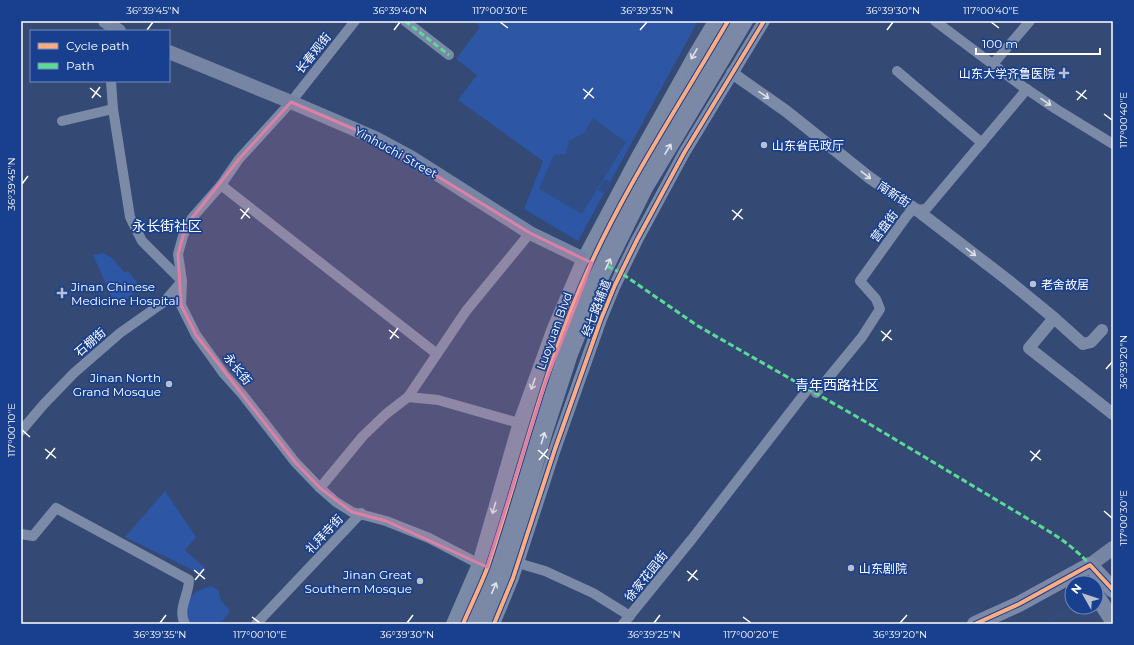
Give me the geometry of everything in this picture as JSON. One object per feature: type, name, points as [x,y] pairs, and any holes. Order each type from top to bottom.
[{"type":"main road","name":"Luoyuan Blvd","points":[[463,624],[545,384],[580,290],[587,261],[612,220],[663,129],[728,21]]},
{"type":"main road","name":"Luoyuan Blvd","points":[[479,624],[512,561],[545,430],[568,361],[600,279],[645,188],[745,21]]},
{"type":"main road","name":"Yinhuchi Street","points":[[170,52],[375,138],[412,158],[530,233],[587,261]]},
{"type":"main road","points":[[974,624],[1019,604],[1090,565],[1113,548]]},
{"type":"main road","points":[[1090,565],[1090,575]]},
{"type":"main road","points":[[1090,565],[1113,590]]},
{"type":"main road","points":[[1104,609],[1111,621]]},
{"type":"street","name":"长春观街","points":[[221,185],[239,159],[291,102],[355,21]]},
{"type":"street","points":[[405,21],[449,55]]},
{"type":"street","points":[[452,624],[483,566],[518,423],[554,328],[635,160],[714,21]]},
{"type":"street","name":"经七路辅道","points":[[494,624],[513,578],[512,561],[562,429],[601,319],[615,285],[637,240],[677,166],[764,21]]},
{"type":"street","points":[[935,21],[1027,89],[1056,109],[1113,144]]},
{"type":"street","points":[[993,64],[1030,21]]},
{"type":"street","points":[[897,71],[982,143]]},
{"type":"street","name":"南新街","points":[[732,73],[786,111],[870,178],[918,210],[1009,281],[1083,344],[1092,342],[1102,330]]},
{"type":"street","points":[[111,82],[113,109],[130,217],[142,241],[182,281]]},
{"type":"street","name":"营盘街","points":[[812,391],[858,341],[880,310],[876,298],[860,281],[912,210],[926,209],[1027,89]]},
{"type":"street","points":[[62,121],[113,109]]},
{"type":"street","points":[[221,185],[437,354]]},
{"type":"street","name":"永长街","points":[[221,185],[192,218],[183,236],[178,254],[182,281],[181,305],[196,335],[224,374],[242,394],[295,462],[336,502],[352,512],[386,520],[428,538],[483,566]]},
{"type":"street","points":[[320,488],[363,436],[386,414],[408,397],[466,311],[530,233]]},
{"type":"street","name":"石棚街","points":[[21,431],[44,404],[74,373],[120,333],[164,302],[182,281]]},
{"type":"street","points":[[1054,318],[1029,348],[1113,414]]},
{"type":"street","name":"徐家花园街","points":[[623,624],[812,391]]},
{"type":"street","points":[[408,397],[438,400],[518,423]]},
{"type":"street","points":[[21,534],[33,536],[56,508],[182,576],[188,580],[189,587],[182,604],[185,624]]},
{"type":"street","name":"礼拜寺街","points":[[256,624],[361,513]]},
{"type":"street","points":[[512,561],[545,571],[593,593],[630,616]]},
{"type":"highlighted area","points":[[291,102],[375,138],[530,233],[592,263],[545,384],[487,567],[386,521],[352,512],[320,488],[295,462],[196,335],[181,305],[178,254],[183,236],[192,218],[239,159]]},
{"type":"shaded area","points":[[475,21],[698,21],[578,241],[524,209],[543,161],[458,100],[477,75],[456,59],[480,27]]},
{"type":"shaded area","points":[[593,118],[626,142],[582,214],[539,189],[554,155],[566,154],[569,141],[584,133]]},
{"type":"shaded area","points":[[605,179],[612,183],[606,194],[598,190]]},
{"type":"shaded area","points":[[103,253],[112,258],[125,273],[128,271],[141,287],[116,307],[93,255]]},
{"type":"shaded area","points":[[165,491],[196,537],[185,550],[206,569],[201,574],[125,537]]},
{"type":"shaded area","points":[[211,586],[218,590],[221,600],[230,611],[220,624],[191,624],[188,621],[186,612],[190,599],[196,592]]},
{"type":"waterway","points":[[1041,624],[1064,613]]},
{"type":"marked path","points":[[405,21],[449,55]]},
{"type":"marked path","points":[[607,266],[621,273],[698,326],[866,422],[1051,533],[1075,550],[1090,565]]},
{"type":"cycle path","points":[[463,624],[488,566],[542,391],[566,322],[580,288],[631,185],[728,21]]},
{"type":"cycle path","points":[[494,624],[513,578],[555,449],[601,319],[615,285],[637,240],[684,153],[764,21]]},
{"type":"cycle path","points":[[975,624],[1019,604],[1090,565],[1113,590]]},
{"type":"place","name":"山东大学齐鲁医院","points":[[1064,73]]},
{"type":"place","name":"山东省民政厅","points":[[764,145]]},
{"type":"place","name":"老舍故居","points":[[1033,284]]},
{"type":"place","name":"Jinan Chinese Medicine Hospital","points":[[62,293]]},
{"type":"place","name":"Jinan North Grand Mosque","points":[[169,384]]},
{"type":"place","name":"山东剧院","points":[[851,568]]},
{"type":"place","name":"Jinan Great Southern Mosque","points":[[420,581]]},
{"type":"district","name":"永长街社区","points":[[167,226]]},
{"type":"district","name":"青年西路社区","points":[[837,385]]}]
